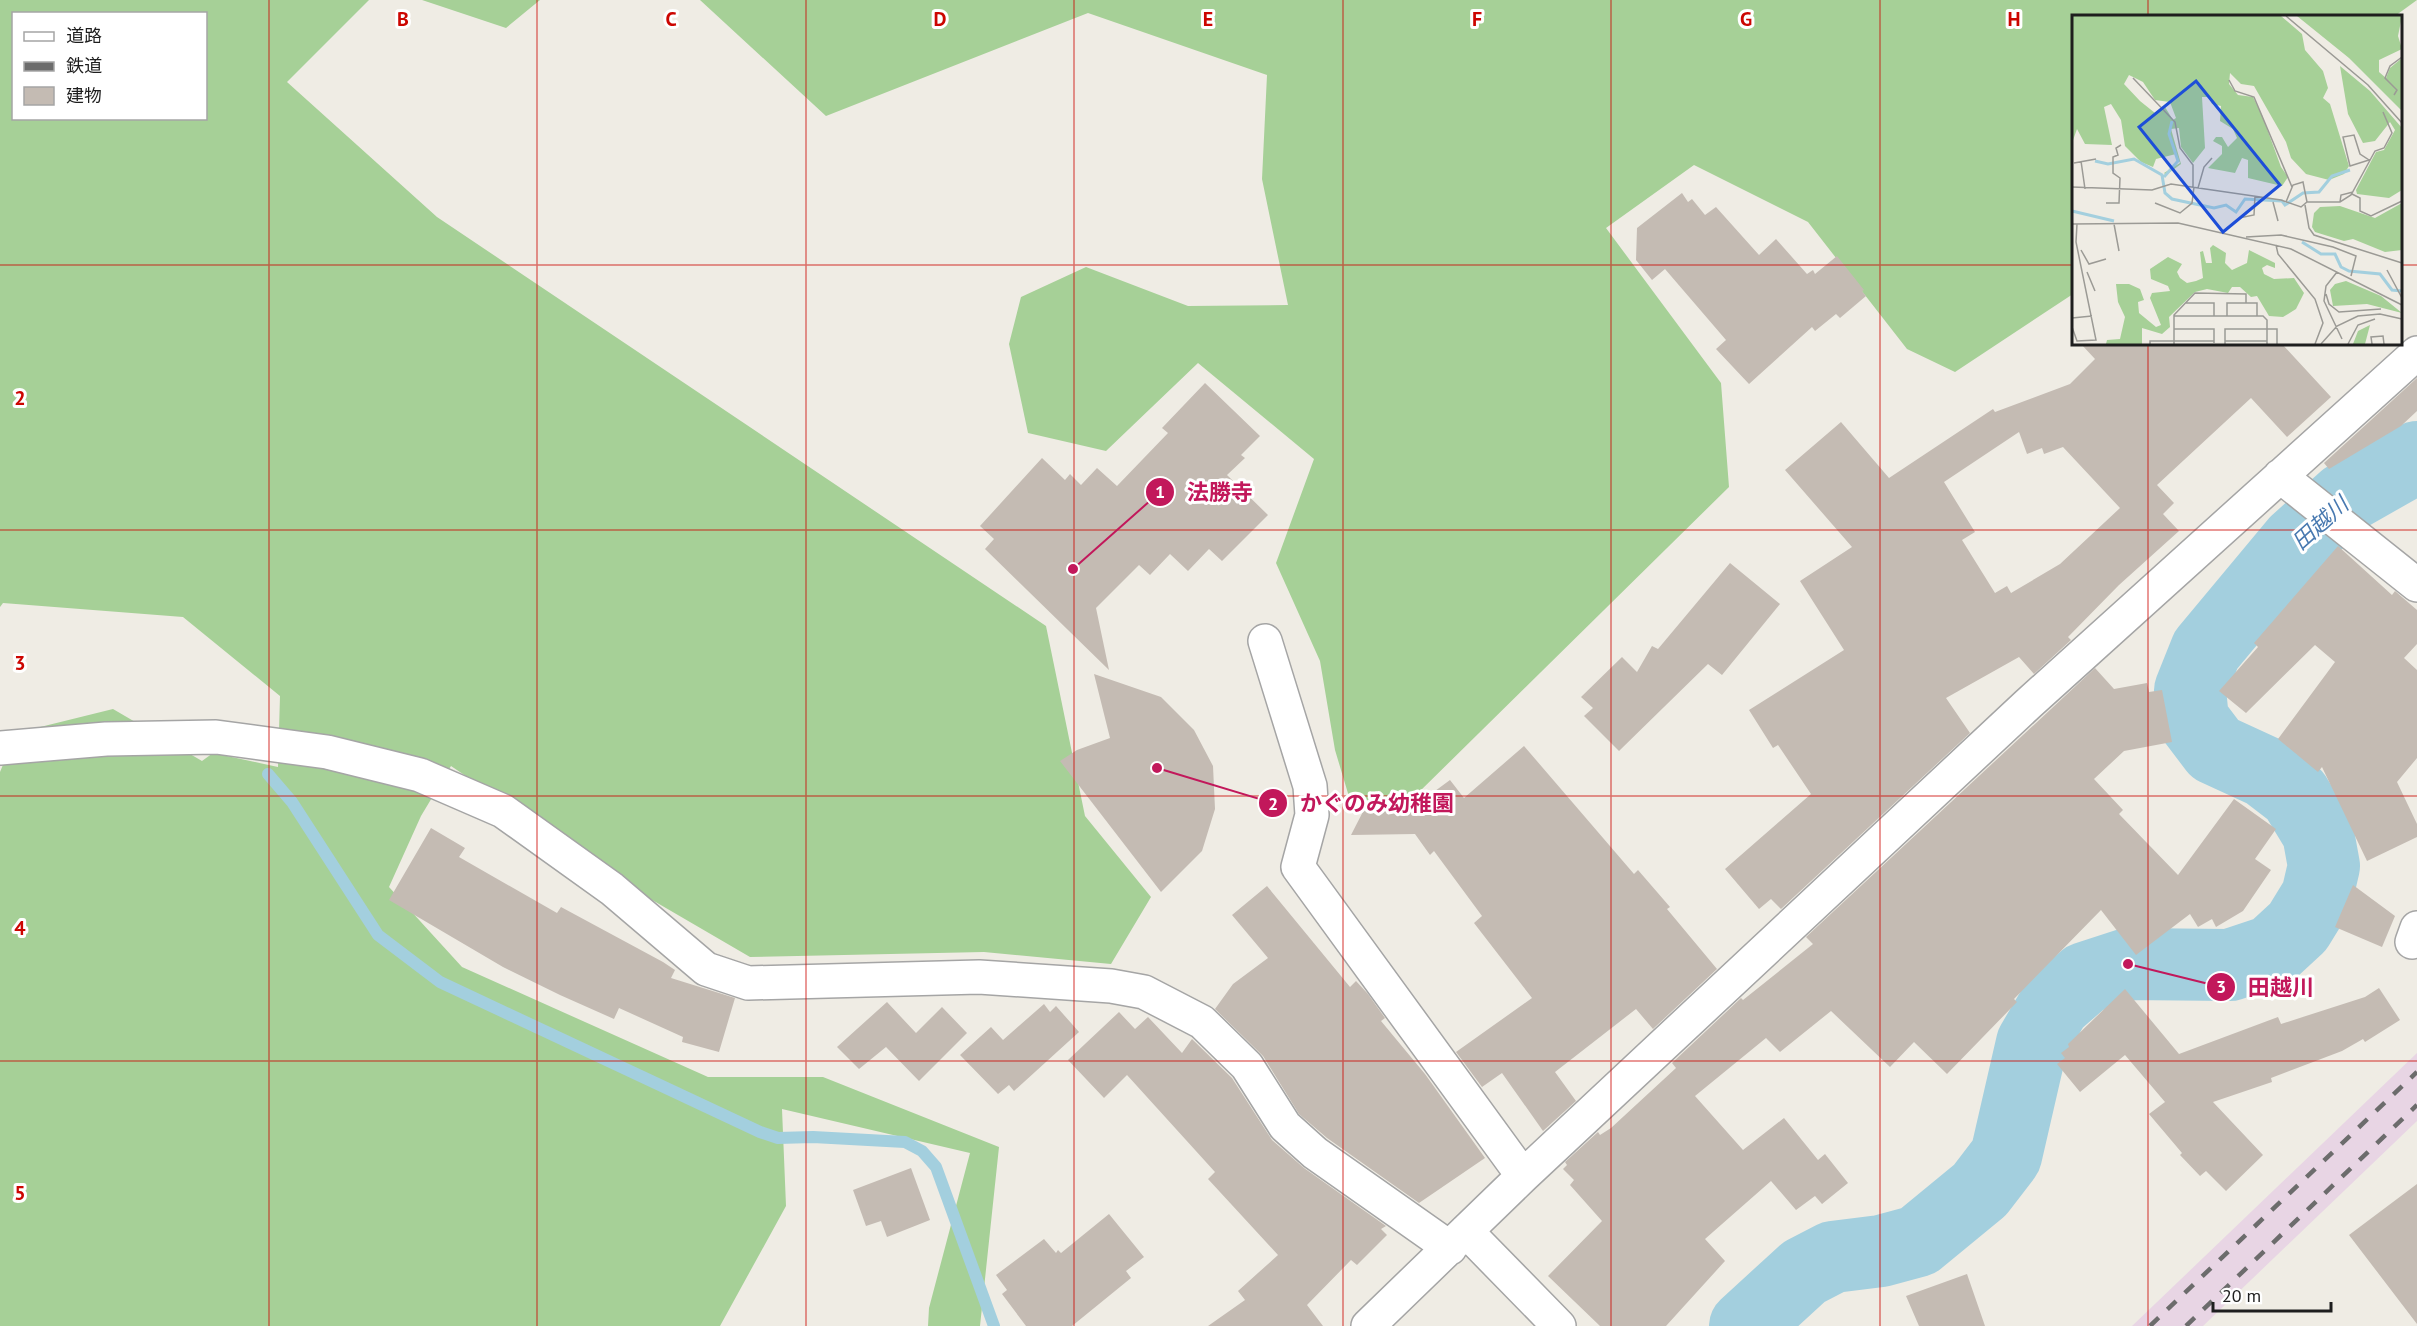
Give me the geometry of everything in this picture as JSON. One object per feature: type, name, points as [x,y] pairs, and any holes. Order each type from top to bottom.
[{"type":"street","points":[[1368,1326],[1523,1176],[2028,704],[2292,486],[2417,353]]},
{"type":"street","points":[[2292,486],[2417,585]]},
{"type":"street","points":[[1265,641],[1310,786],[1312,815],[1298,867],[1523,1176]]},
{"type":"street","points":[[0,748],[106,739],[216,737],[327,752],[420,775],[503,811],[612,889],[706,969],[748,983],[979,977],[1111,986],[1144,992],[1202,1022],[1247,1066],[1285,1126],[1315,1153],[1458,1240],[1559,1326]]},
{"type":"shaded area","points":[[2417,1053],[2417,1121],[2203,1326],[2132,1326]]},
{"type":"green space","points":[[0,0],[369,0],[287,82],[437,217],[1046,626],[1085,816],[1151,897],[1111,964],[984,952],[750,957],[635,890],[451,766],[421,816],[389,887],[462,967],[708,1077],[823,1077],[999,1147],[980,1326],[928,1326],[929,1308],[970,1153],[782,1109],[786,1206],[720,1326],[0,1326],[0,772],[16,733],[113,709],[202,761],[213,753],[278,767],[280,696],[183,617],[3,603],[0,607]]},
{"type":"green space","points":[[422,0],[540,0],[506,28]]},
{"type":"green space","points":[[700,0],[2417,0],[2396,15],[2072,15],[2072,295],[1955,372],[1907,349],[1808,222],[1694,165],[1606,228],[1721,383],[1729,487],[1415,796],[1353,810],[1335,750],[1320,661],[1276,563],[1314,459],[1198,363],[1106,451],[1028,433],[1009,344],[1021,297],[1086,267],[1188,306],[1288,305],[1262,179],[1267,75],[1088,13],[826,116]]},
{"type":"building","points":[[1682,193],[1688,202],[1692,199],[1705,215],[1716,207],[1759,255],[1776,239],[1807,274],[1813,270],[1815,274],[1837,256],[1864,290],[1862,291],[1866,296],[1840,318],[1836,314],[1815,331],[1812,327],[1749,384],[1716,349],[1726,340],[1665,269],[1652,280],[1636,260],[1637,228]]},
{"type":"building","points":[[2082,345],[2283,345],[2331,397],[2287,437],[2251,398],[2157,485],[2174,503],[2163,514],[2179,531],[2119,585],[2068,637],[2071,640],[2034,674],[2019,657],[1946,698],[1970,733],[1781,909],[1771,899],[1759,909],[1725,869],[1811,794],[1778,745],[1773,748],[1749,710],[1844,650],[1800,581],[1852,547],[1785,470],[1841,422],[1889,478],[1993,409],[1995,412],[2070,384],[2095,359]],"holes":[[[2019,432],[2027,454],[2042,448],[2044,454],[2063,447],[2120,508],[2060,564],[2011,593],[2007,586],[1995,593],[1962,540],[1975,532],[1944,482]]]},
{"type":"building","points":[[2417,378],[2417,411],[2401,426],[2329,469],[2324,463]]},
{"type":"building","points":[[1205,383],[1260,436],[1241,455],[1245,458],[1227,475],[1268,515],[1222,561],[1209,549],[1188,571],[1170,554],[1150,575],[1139,565],[1096,608],[1109,670],[985,549],[994,539],[980,526],[1042,458],[1065,480],[1070,474],[1081,485],[1097,468],[1117,486],[1168,433],[1162,428]]},
{"type":"building","points":[[2338,546],[2392,595],[2395,591],[2417,610],[2417,644],[2404,658],[2417,670],[2417,758],[2397,782],[2417,824],[2417,837],[2367,861],[2322,767],[2318,772],[2278,739],[2335,662],[2315,645],[2246,713],[2219,691],[2258,647],[2254,643]]},
{"type":"building","points":[[1730,563],[1780,604],[1722,675],[1708,664],[1619,751],[1584,716],[1593,708],[1581,697],[1622,657],[1637,672],[1652,646],[1658,649]]},
{"type":"building","points":[[2095,668],[2114,689],[2147,683],[2149,692],[2162,690],[2172,742],[2124,751],[2094,779],[2123,810],[2119,814],[2178,875],[2234,799],[2276,829],[2255,859],[2271,870],[2243,911],[2216,927],[2212,919],[2198,927],[2190,914],[2136,955],[2101,910],[2014,999],[2017,1002],[1947,1074],[1914,1042],[1890,1067],[1831,1011],[1780,1052],[1766,1038],[1695,1096],[1743,1150],[1784,1118],[1818,1160],[1825,1154],[1848,1183],[1822,1204],[1815,1196],[1796,1210],[1771,1181],[1705,1239],[1725,1261],[1666,1326],[1600,1326],[1548,1276],[1602,1221],[1570,1185],[1574,1180],[1563,1169],[1567,1165],[1565,1162],[1598,1132],[1600,1135],[1611,1128],[1676,1068],[1672,1063],[1741,998],[1743,1000],[1813,944],[1806,937]]},
{"type":"building","points":[[1094,674],[1161,697],[1194,730],[1213,766],[1215,809],[1202,851],[1161,892],[1060,761],[1077,750],[1110,738]]},
{"type":"building","points":[[1524,746],[1634,874],[1638,870],[1670,907],[1667,909],[1717,969],[1653,1029],[1636,1009],[1555,1072],[1576,1101],[1543,1131],[1502,1073],[1482,1087],[1456,1052],[1532,998],[1474,923],[1482,916],[1434,851],[1430,855],[1415,834],[1351,835],[1370,798],[1401,816],[1450,780],[1464,798]]},
{"type":"building","points":[[431,828],[465,848],[459,857],[557,913],[561,907],[663,962],[675,970],[671,978],[735,998],[719,1052],[682,1042],[683,1037],[619,1008],[614,1019],[560,995],[503,967],[389,900]]},
{"type":"building","points":[[2353,885],[2395,916],[2382,947],[2335,927]]},
{"type":"building","points":[[1267,886],[1350,987],[1356,981],[1368,994],[1385,1018],[1381,1021],[1425,1074],[1485,1158],[1419,1203],[1327,1138],[1299,1114],[1263,1056],[1215,1009],[1233,984],[1268,958],[1232,915]]},
{"type":"building","points":[[2379,988],[2400,1020],[2365,1042],[2363,1039],[2342,1051],[2271,1078],[2272,1082],[2213,1102],[2263,1155],[2226,1191],[2206,1171],[2200,1176],[2180,1155],[2182,1153],[2149,1114],[2165,1102],[2125,1055],[2080,1092],[2057,1064],[2065,1058],[2061,1053],[2069,1047],[2068,1044],[2125,989],[2179,1054],[2278,1017],[2281,1024],[2365,997]]},
{"type":"building","points":[[887,1002],[916,1033],[942,1007],[967,1033],[919,1081],[886,1047],[859,1069],[837,1047]]},
{"type":"building","points":[[1044,1004],[1050,1012],[1056,1006],[1079,1032],[1014,1091],[1009,1085],[998,1094],[960,1055],[991,1027],[1003,1040]]},
{"type":"building","points":[[1119,1012],[1135,1029],[1148,1017],[1182,1053],[1192,1039],[1232,1078],[1272,1140],[1304,1168],[1386,1226],[1381,1229],[1387,1235],[1357,1265],[1351,1260],[1307,1305],[1323,1326],[1208,1326],[1245,1300],[1238,1291],[1278,1255],[1208,1179],[1215,1172],[1127,1075],[1104,1098],[1068,1060]]},
{"type":"building","points":[[911,1168],[930,1220],[887,1237],[881,1221],[866,1226],[853,1190]]},
{"type":"building","points":[[2417,1184],[2417,1324],[2349,1235]]},
{"type":"building","points":[[1109,1214],[1144,1257],[1126,1271],[1131,1278],[1072,1326],[1026,1326],[1002,1294],[1007,1290],[996,1275],[1044,1239],[1056,1253],[1058,1250],[1061,1253]]},
{"type":"building","points":[[1967,1274],[1985,1326],[1919,1326],[1906,1296]]},
{"type":"waterway","name":"田越川","points":[[1745,1326],[1804,1272],[1833,1257],[1881,1251],[1918,1241],[1980,1190],[2006,1156],[2032,1043],[2055,1004],[2085,978],[2128,964],[2230,965],[2272,951],[2298,927],[2317,896],[2324,866],[2318,833],[2295,795],[2265,772],[2215,749],[2193,720],[2190,690],[2206,650],[2296,542],[2345,498],[2417,457]]},
{"type":"waterway","points":[[268,774],[292,802],[378,935],[440,982],[760,1132],[778,1138],[813,1137],[905,1142],[922,1151],[936,1167],[994,1326]]},
{"type":"railway","points":[[2150,1326],[2417,1072]]},
{"type":"railway","points":[[2186,1326],[2417,1105]]},
{"type":"place","name":"法勝寺","points":[[1073,569]]},
{"type":"place","name":"かぐのみ幼稚園","points":[[1157,768]]},
{"type":"place","name":"田越川","points":[[2128,964]]}]
